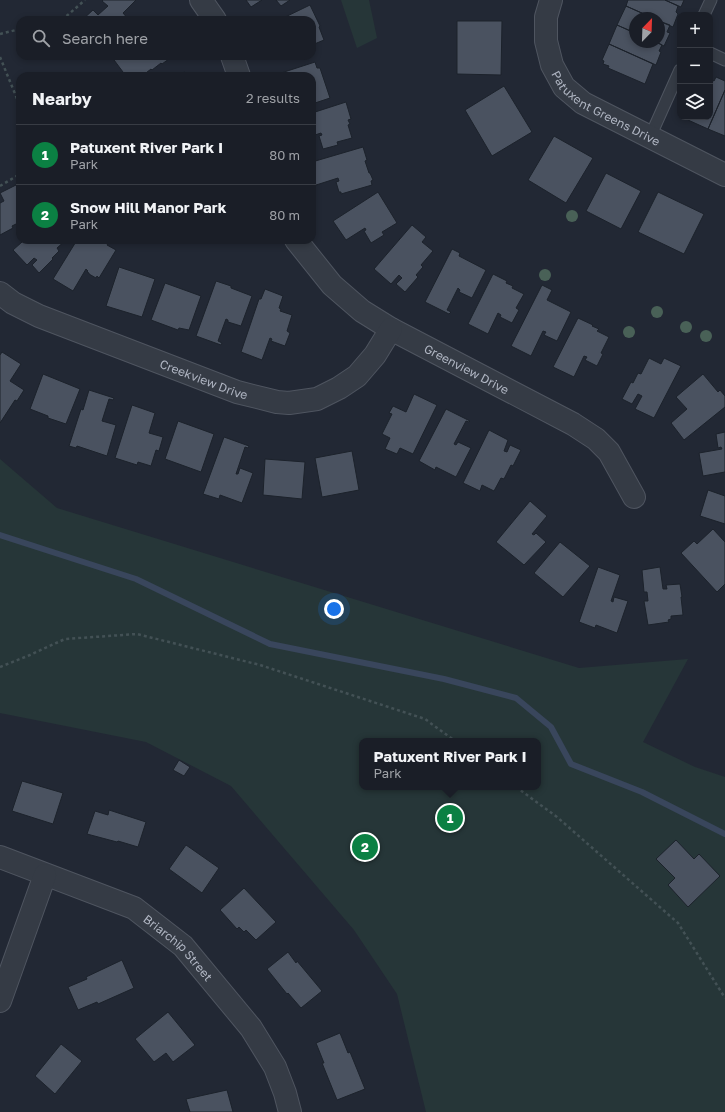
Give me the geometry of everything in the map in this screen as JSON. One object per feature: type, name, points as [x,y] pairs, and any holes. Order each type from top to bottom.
[{"type":"street","points":[[201,0],[212,16]]},
{"type":"street","name":"Patuxent Greens Drive","points":[[551,0],[546,17],[546,41],[552,65],[564,87],[584,103],[725,175]]},
{"type":"street","points":[[233,60],[238,72]]},
{"type":"street","name":"Greenview Drive","points":[[299,244],[332,285],[362,311],[391,329],[573,424],[590,436],[609,452],[634,497]]},
{"type":"street","name":"Creekview Drive","points":[[0,293],[13,303],[39,316],[237,392],[277,402],[289,403],[317,399],[339,388],[357,376],[375,355],[391,329]]},
{"type":"street","name":"Briarchip Street","points":[[0,857],[134,908],[183,946],[251,1028],[275,1067],[285,1093],[290,1112]]},
{"type":"street","points":[[0,1001],[45,875]]},
{"type":"lane","points":[[705,12],[710,0]]},
{"type":"lane","points":[[713,54],[725,60]]},
{"type":"lane","points":[[650,137],[677,77]]},
{"type":"path","points":[[67,16],[85,0]]},
{"type":"path","points":[[0,34],[16,30]]},
{"type":"path","points":[[0,57],[16,96]]},
{"type":"path","points":[[0,186],[16,176]]},
{"type":"path","points":[[0,666],[30,655],[65,639],[137,634],[260,665],[425,719],[451,738]]},
{"type":"path","points":[[520,790],[557,817],[678,923],[725,998]]},
{"type":"shaded area","points":[[341,0],[369,0],[377,38],[357,48]]},
{"type":"shaded area","points":[[0,459],[57,508],[579,668],[688,659],[643,742],[695,767],[725,777],[725,1112],[426,1112],[397,994],[354,930],[231,786],[146,742],[0,713]]},
{"type":"building","points":[[136,0],[123,13],[126,16],[86,16],[93,10],[98,15],[108,6],[102,1]]},
{"type":"building","points":[[246,0],[262,0],[251,7]]},
{"type":"building","points":[[276,0],[290,0],[281,6]]},
{"type":"building","points":[[628,0],[665,0],[678,6],[676,12],[677,17],[673,27],[665,24],[665,12],[640,12],[626,6]]},
{"type":"building","points":[[665,0],[684,0],[681,7]]},
{"type":"building","points":[[310,5],[315,16],[287,16]]},
{"type":"building","points":[[626,6],[640,12],[629,12],[629,30],[617,25]]},
{"type":"building","points":[[316,18],[320,26],[319,27],[324,40],[316,43]]},
{"type":"building","points":[[457,21],[502,21],[501,75],[457,74]]},
{"type":"building","points":[[665,23],[670,25],[667,32],[670,33],[665,44]]},
{"type":"building","points":[[617,25],[629,30],[629,48],[660,48],[659,51],[661,52],[656,65],[609,44]]},
{"type":"building","points":[[609,44],[653,64],[645,84],[608,68],[609,66],[603,64],[604,61],[602,60]]},
{"type":"building","points":[[114,60],[168,60],[147,72],[123,72]]},
{"type":"building","points":[[315,62],[317,68],[320,68],[330,98],[316,103],[316,72],[284,72]]},
{"type":"building","points":[[716,77],[725,81],[725,90],[713,118],[713,80]]},
{"type":"building","points":[[504,86],[532,132],[492,156],[465,110]]},
{"type":"building","points":[[725,90],[725,136],[708,129]]},
{"type":"building","points":[[346,102],[351,119],[348,120],[350,124],[348,125],[352,138],[337,142],[338,145],[323,149],[319,136],[322,135],[321,133],[316,135],[316,112]]},
{"type":"building","points":[[688,120],[712,120],[708,129]]},
{"type":"building","points":[[554,136],[593,158],[566,203],[528,180]]},
{"type":"building","points":[[363,147],[367,160],[365,161],[373,180],[371,181],[372,185],[341,194],[336,182],[339,181],[338,178],[316,185],[316,161]]},
{"type":"building","points":[[606,173],[641,191],[621,229],[586,211]]},
{"type":"building","points":[[16,185],[16,224],[12,226],[13,228],[0,235],[0,203],[4,201],[0,193]]},
{"type":"building","points":[[378,192],[397,223],[382,232],[384,235],[371,243],[364,231],[366,230],[365,228],[346,240],[333,221]]},
{"type":"building","points":[[658,192],[704,214],[684,254],[638,232]]},
{"type":"building","points":[[412,225],[426,237],[422,242],[433,251],[421,265],[423,267],[416,275],[418,277],[405,292],[396,284],[402,278],[399,275],[391,284],[374,269]]},
{"type":"building","points":[[20,244],[62,244],[57,248],[59,251],[52,258],[53,259],[39,273],[32,265],[37,260],[34,258],[27,265],[13,250]]},
{"type":"building","points":[[75,244],[108,244],[116,250],[99,278],[89,274],[86,269],[73,291],[53,279]]},
{"type":"building","points":[[452,249],[460,253],[459,256],[486,270],[472,298],[459,292],[460,290],[458,288],[447,310],[451,312],[449,314],[425,302]]},
{"type":"building","points":[[119,267],[155,279],[142,317],[106,306]]},
{"type":"building","points":[[493,274],[507,281],[506,283],[513,286],[512,288],[524,294],[516,308],[519,310],[512,323],[500,317],[501,315],[498,313],[488,334],[468,324]]},
{"type":"building","points":[[216,281],[252,296],[241,326],[228,322],[226,319],[218,341],[222,343],[221,345],[196,336]]},
{"type":"building","points":[[165,283],[201,296],[189,330],[179,328],[178,330],[151,320]]},
{"type":"building","points":[[542,285],[552,290],[547,300],[571,312],[557,341],[544,335],[546,332],[543,331],[531,356],[511,346]]},
{"type":"building","points":[[265,289],[283,296],[279,308],[281,309],[280,311],[292,315],[287,331],[290,333],[285,346],[271,341],[272,339],[270,338],[262,360],[241,352],[259,299],[261,299]]},
{"type":"building","points":[[578,318],[593,325],[592,326],[599,329],[597,331],[609,337],[601,353],[603,354],[597,366],[585,360],[587,357],[584,356],[574,377],[553,367]]},
{"type":"building","points":[[2,352],[21,364],[10,381],[24,390],[17,401],[15,400],[0,423],[0,355]]},
{"type":"building","points":[[649,358],[661,364],[664,358],[681,366],[654,418],[635,409],[642,396],[638,394],[632,404],[622,399],[631,382],[633,383],[638,373],[641,374]]},
{"type":"building","points":[[43,374],[80,389],[66,424],[48,418],[48,416],[30,409]]},
{"type":"building","points":[[703,374],[718,392],[720,390],[725,396],[725,407],[684,440],[671,423],[687,409],[676,397]]},
{"type":"building","points":[[89,390],[114,398],[113,400],[109,399],[102,421],[116,425],[107,456],[77,446],[76,448],[69,446]]},
{"type":"building","points":[[414,394],[437,405],[413,454],[400,448],[397,454],[385,449],[390,438],[382,434],[392,414],[389,413],[393,406],[406,412]]},
{"type":"building","points":[[132,405],[155,413],[149,433],[163,437],[159,451],[156,450],[151,466],[138,462],[137,465],[115,458]]},
{"type":"building","points":[[446,409],[470,421],[466,421],[454,444],[456,445],[458,442],[471,448],[456,477],[436,467],[435,470],[419,461]]},
{"type":"building","points":[[178,421],[214,434],[201,472],[165,459]]},
{"type":"building","points":[[489,430],[508,440],[504,451],[507,452],[510,445],[521,450],[513,466],[511,465],[504,479],[501,478],[494,491],[482,485],[480,491],[463,483]]},
{"type":"building","points":[[725,432],[725,472],[703,476],[699,453],[722,449],[721,447],[718,448],[716,434]]},
{"type":"building","points":[[224,437],[249,446],[248,448],[245,447],[236,474],[238,474],[240,468],[253,473],[242,503],[220,495],[219,499],[203,494]]},
{"type":"building","points":[[352,451],[359,490],[322,497],[315,458]]},
{"type":"building","points":[[265,459],[305,462],[302,499],[263,495]]},
{"type":"building","points":[[708,490],[725,496],[725,524],[700,516]]},
{"type":"building","points":[[530,501],[547,516],[532,534],[534,535],[536,533],[546,542],[524,565],[496,542]]},
{"type":"building","points":[[713,529],[725,542],[725,584],[717,592],[681,553],[694,541],[697,544]]},
{"type":"building","points":[[560,542],[590,566],[563,597],[534,573]]},
{"type":"building","points":[[598,567],[620,575],[611,601],[613,602],[614,597],[628,601],[617,633],[596,625],[595,628],[579,622]]},
{"type":"building","points":[[660,567],[663,589],[667,589],[666,585],[680,584],[683,615],[671,616],[671,619],[668,620],[669,622],[648,625],[644,601],[648,601],[647,592],[644,592],[642,570]]},
{"type":"building","points":[[179,760],[190,767],[184,776],[173,770]]},
{"type":"building","points":[[22,781],[63,793],[53,824],[12,811]]},
{"type":"building","points":[[109,810],[146,822],[138,847],[87,834],[95,811],[108,815]]},
{"type":"building","points":[[676,840],[694,859],[699,854],[720,876],[688,907],[668,885],[675,878],[656,859]]},
{"type":"building","points":[[186,845],[219,868],[202,893],[169,869]]},
{"type":"building","points":[[244,888],[276,922],[256,940],[246,930],[244,932],[239,927],[237,929],[220,910]]},
{"type":"building","points":[[288,952],[322,991],[301,1008],[288,993],[287,994],[267,969]]},
{"type":"building","points":[[122,960],[134,988],[98,1004],[97,1002],[78,1010],[68,987],[87,979],[86,977]]},
{"type":"building","points":[[168,1012],[195,1045],[173,1062],[166,1053],[154,1062],[135,1039]]},
{"type":"building","points":[[340,1033],[348,1053],[350,1052],[365,1089],[337,1100],[322,1063],[324,1063],[316,1043]]},
{"type":"building","points":[[61,1044],[82,1061],[55,1094],[35,1076]]},
{"type":"building","points":[[227,1090],[233,1112],[190,1112],[186,1099]]},
{"type":"waterway","points":[[0,535],[136,579],[270,644],[444,679],[516,698],[551,727],[571,764],[642,792],[725,834]]},
{"type":"place","name":"Patuxent River Park I","points":[[450,818]]},
{"type":"place","name":"Snow Hill Manor Park","points":[[365,847]]}]
